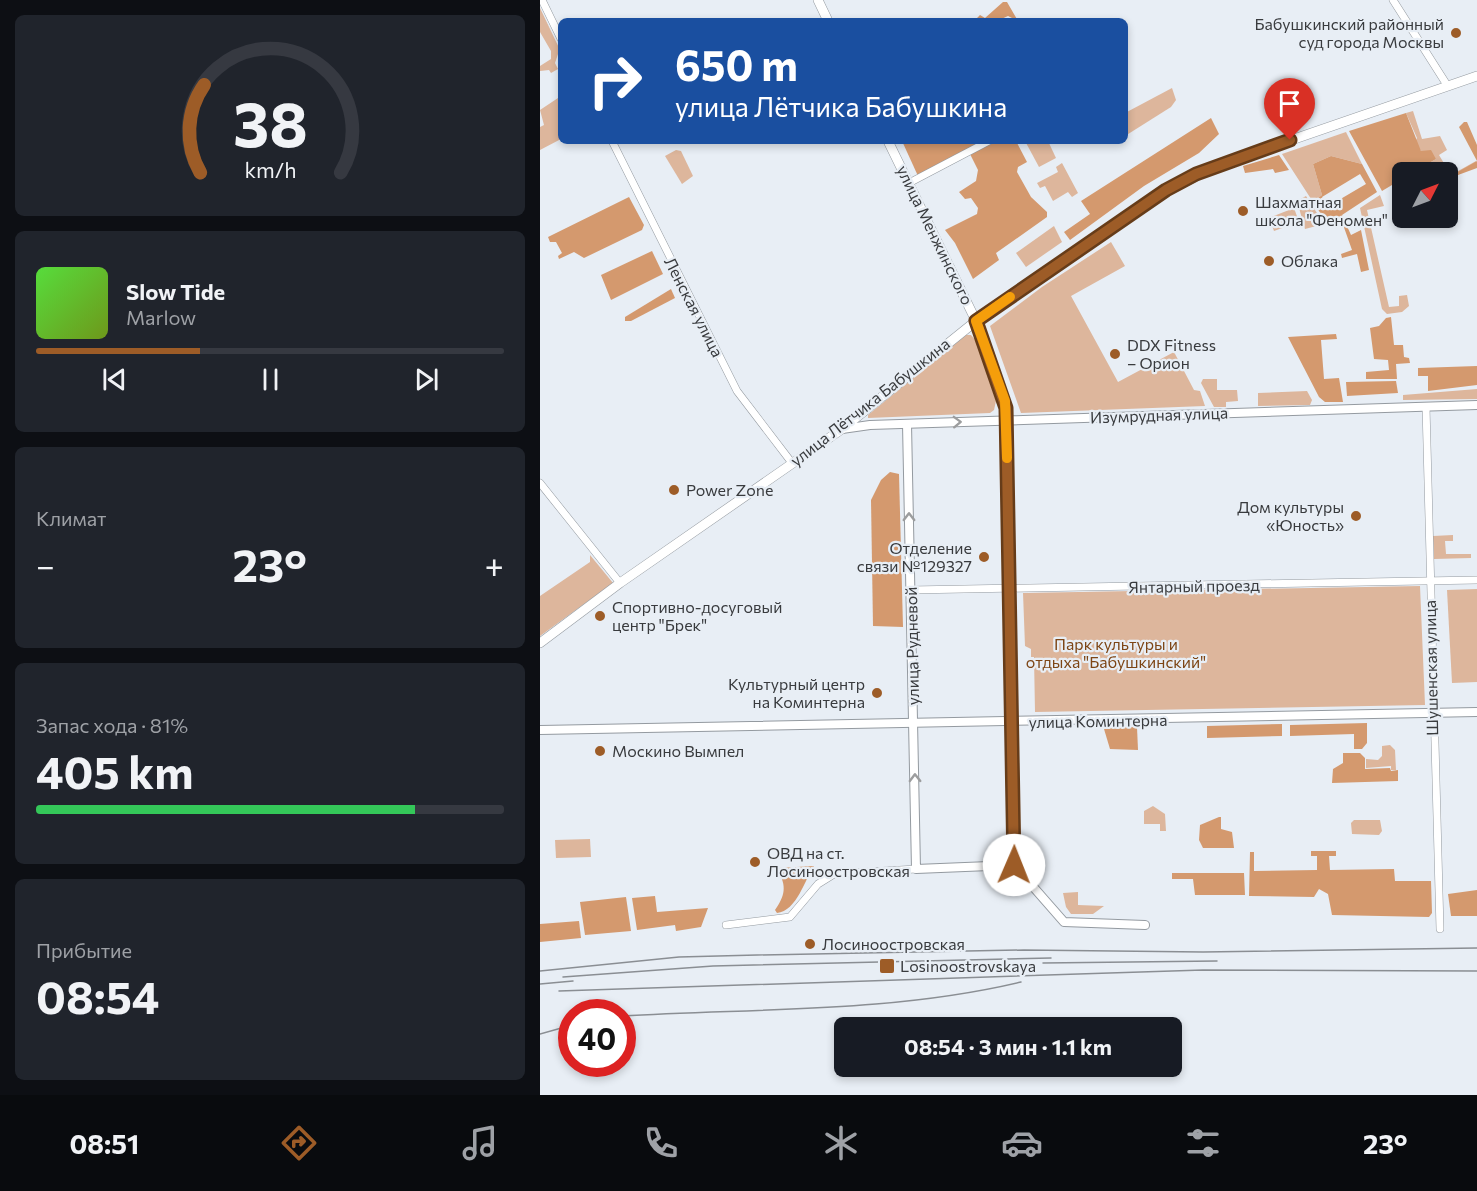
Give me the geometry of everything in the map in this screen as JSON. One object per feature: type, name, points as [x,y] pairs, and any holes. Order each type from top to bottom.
[{"type":"main road","points":[[818,0],[827,18]]},
{"type":"main road","name":"улица Лётчика Бабушкина","points":[[540,643],[620,583],[842,429],[976,321],[1149,201],[1196,174],[1477,76]]},
{"type":"main road","name":"улица Менжинского","points":[[890,144],[976,321]]},
{"type":"street","points":[[542,0],[558,33]]},
{"type":"street","points":[[1393,0],[1447,85]]},
{"type":"street","name":"Ленская улица","points":[[614,144],[737,391],[792,463]]},
{"type":"street","points":[[909,183],[983,144]]},
{"type":"street","name":"улица Менжинского","points":[[976,321],[1005,401],[1014,865]]},
{"type":"street","name":"Изумрудная улица","points":[[842,429],[1006,420],[1477,405]]},
{"type":"street","name":"Шушенская улица","points":[[1425,407],[1440,929]]},
{"type":"street","name":"улица Рудневой","points":[[907,424],[916,869]]},
{"type":"street","points":[[540,483],[620,583]]},
{"type":"street","name":"Янтарный проезд","points":[[911,590],[1477,580]]},
{"type":"street","name":"улица Коминтерна","points":[[540,730],[1477,712]]},
{"type":"street","points":[[726,925],[790,917],[826,877],[841,871],[1014,865],[1064,922],[1145,924]]},
{"type":"green space","points":[[540,8],[558,46],[555,63],[558,69],[551,73],[549,70],[540,71],[540,66],[551,59],[551,51],[540,32]]},
{"type":"green space","points":[[1172,88],[1176,100],[1171,107],[1128,134],[1128,111]]},
{"type":"green space","points":[[558,98],[558,141],[540,150],[540,127],[544,125],[540,110]]},
{"type":"green space","points":[[1413,111],[1422,139],[1440,136],[1447,150],[1439,155],[1443,162],[1431,162],[1436,159],[1421,151],[1415,142],[1417,138],[1406,113]]},
{"type":"green space","points":[[1346,132],[1362,164],[1331,156],[1313,164],[1322,195],[1313,202],[1282,154]]},
{"type":"green space","points":[[1027,144],[1049,144],[1056,158],[1039,167]]},
{"type":"green space","points":[[676,150],[681,151],[693,176],[682,184],[665,156]]},
{"type":"green space","points":[[1476,161],[1477,165],[1458,175],[1458,171]]},
{"type":"green space","points":[[1062,163],[1078,193],[1072,197],[1068,192],[1053,201],[1045,186],[1040,188],[1037,183],[1058,172],[1056,167]]},
{"type":"green space","points":[[1380,195],[1384,206],[1367,210],[1389,307],[1399,306],[1399,296],[1407,295],[1409,306],[1402,312],[1387,314],[1382,309],[1360,208]]},
{"type":"green space","points":[[1306,196],[1324,224],[1305,229],[1297,201]]},
{"type":"green space","points":[[1294,208],[1299,222],[1274,231],[1269,218]]},
{"type":"green space","points":[[1054,226],[1062,242],[1026,267],[1016,253]]},
{"type":"green space","points":[[1111,242],[1125,266],[1071,296],[1118,382],[1174,352],[1194,390],[1200,391],[1205,406],[1021,413],[990,326],[1042,287]]},
{"type":"green space","points":[[966,335],[971,335],[976,341],[996,401],[994,410],[990,413],[868,418],[868,415]]},
{"type":"green space","points":[[1203,379],[1217,379],[1217,390],[1237,390],[1238,401],[1226,402],[1226,407],[1214,407],[1201,383]]},
{"type":"green space","points":[[1477,389],[1477,399],[1403,400],[1403,395]]},
{"type":"green space","points":[[1307,391],[1312,400],[1310,405],[1258,406],[1258,393]]},
{"type":"green space","points":[[1453,535],[1453,541],[1445,541],[1446,554],[1471,554],[1471,558],[1434,559],[1433,536]]},
{"type":"green space","points":[[590,555],[613,583],[540,636],[540,596],[590,562]]},
{"type":"green space","name":"Парк культуры и отдыха \"Бабушкинский\"","points":[[1420,586],[1425,705],[1035,712],[1034,657],[1031,657],[1031,649],[1025,646],[1023,593]]},
{"type":"green space","points":[[1477,589],[1477,682],[1452,683],[1447,590]]},
{"type":"green space","points":[[1390,745],[1395,750],[1396,770],[1391,770],[1391,766],[1366,768],[1366,759],[1378,760],[1382,756],[1382,746]]},
{"type":"green space","points":[[1153,806],[1165,814],[1166,831],[1160,831],[1160,824],[1144,824],[1144,811]]},
{"type":"green space","points":[[1354,820],[1380,820],[1382,831],[1379,835],[1352,834],[1351,823]]},
{"type":"green space","points":[[590,839],[591,857],[556,858],[555,840]]},
{"type":"green space","points":[[1078,892],[1078,905],[1104,906],[1093,914],[1071,914],[1066,907],[1063,893]]},
{"type":"shaded area","points":[[1003,2],[1007,2],[1016,18],[1008,16],[985,18]]},
{"type":"shaded area","points":[[1406,113],[1421,151],[1431,150],[1436,159],[1431,162],[1392,162],[1392,185],[1382,191],[1349,131]]},
{"type":"shaded area","points":[[1211,118],[1219,134],[1199,153],[1144,186],[1070,240],[1064,232],[1090,214],[1081,201]]},
{"type":"shaded area","points":[[1467,122],[1477,145],[1477,161],[1459,127]]},
{"type":"shaded area","points":[[903,144],[979,144],[918,176]]},
{"type":"shaded area","points":[[989,144],[1018,144],[1027,162],[1018,167],[1017,172],[1031,197],[1047,212],[1047,217],[996,253],[999,260],[973,279],[955,243],[945,230],[977,214],[978,208],[971,198],[965,199],[959,192],[976,181],[978,170],[970,154]]},
{"type":"shaded area","points":[[1279,155],[1289,170],[1275,173],[1273,169],[1245,173],[1243,166]]},
{"type":"shaded area","points":[[1331,156],[1362,164],[1377,192],[1342,215],[1351,235],[1361,230],[1369,270],[1361,272],[1357,254],[1342,258],[1341,254],[1352,250],[1341,219],[1327,223],[1313,202],[1322,195],[1313,164]],"holes":[[[1360,174],[1366,184],[1327,207],[1322,197]]]},
{"type":"shaded area","points":[[1477,161],[1477,168],[1458,175],[1458,172]]},
{"type":"shaded area","points":[[629,197],[644,225],[642,230],[584,258],[574,252],[559,259],[558,256],[562,253],[556,242],[550,242],[548,237]]},
{"type":"shaded area","points":[[652,251],[663,274],[611,300],[601,275]]},
{"type":"shaded area","points":[[671,289],[675,298],[631,321],[625,321],[625,317]]},
{"type":"shaded area","points":[[1391,317],[1394,345],[1403,345],[1404,357],[1409,358],[1410,363],[1396,364],[1397,379],[1366,379],[1366,372],[1389,370],[1388,360],[1374,359],[1370,328],[1379,326],[1386,318]]},
{"type":"shaded area","points":[[1336,334],[1337,339],[1321,340],[1324,379],[1339,378],[1343,402],[1325,402],[1319,397],[1288,337]]},
{"type":"shaded area","points":[[1477,366],[1477,385],[1428,391],[1428,376],[1418,376],[1418,368]]},
{"type":"shaded area","points":[[1396,381],[1398,393],[1347,396],[1346,382]]},
{"type":"shaded area","points":[[890,472],[899,474],[903,627],[873,626],[871,500],[881,480]]},
{"type":"shaded area","points":[[1367,723],[1367,743],[1362,749],[1354,749],[1354,734],[1290,736],[1290,725]]},
{"type":"shaded area","points":[[1282,724],[1282,736],[1207,738],[1207,726]]},
{"type":"shaded area","points":[[1107,727],[1137,727],[1138,750],[1110,749],[1104,729]]},
{"type":"shaded area","points":[[1343,753],[1360,753],[1365,758],[1365,769],[1398,770],[1398,781],[1332,783],[1333,769],[1343,763]]},
{"type":"shaded area","points":[[1221,817],[1221,829],[1232,832],[1234,848],[1203,848],[1199,840],[1200,825]]},
{"type":"shaded area","points":[[1311,851],[1336,851],[1336,856],[1329,856],[1330,870],[1394,869],[1395,881],[1431,881],[1432,913],[1429,917],[1332,915],[1328,894],[1319,889],[1314,897],[1249,896],[1250,852],[1254,852],[1254,871],[1317,870],[1317,856],[1311,856]]},
{"type":"shaded area","points":[[814,866],[795,901],[784,911],[777,913],[775,910],[784,891],[779,868]]},
{"type":"shaded area","points":[[1172,873],[1244,873],[1245,895],[1195,895],[1193,879],[1172,879]]},
{"type":"shaded area","points":[[1477,890],[1477,916],[1451,916],[1448,894]]},
{"type":"shaded area","points":[[655,896],[657,912],[708,908],[701,927],[676,931],[675,925],[637,930],[632,898]]},
{"type":"shaded area","points":[[626,897],[631,931],[585,935],[580,902]]},
{"type":"shaded area","points":[[579,921],[581,938],[540,942],[540,924]]},
{"type":"railway","points":[[540,971],[679,957],[757,955],[1024,950],[1203,952],[1477,948]]},
{"type":"railway","points":[[563,977],[713,966],[1051,958]]},
{"type":"railway","points":[[1043,963],[1217,961]]},
{"type":"railway","points":[[559,991],[1203,970],[1477,971]]},
{"type":"railway","points":[[540,984],[573,981]]},
{"type":"railway","points":[[636,1015],[873,1004],[972,992],[1021,982]]},
{"type":"railway","points":[[540,1034],[558,1029]]},
{"type":"slow traffic","points":[[1007,458],[1005,401],[976,321],[1010,297]]},
{"type":"place","name":"Бабушкинский районный суд города Москвы","points":[[1456,33]]},
{"type":"place","name":"Шахматная школа \"Феномен\"","points":[[1243,211]]},
{"type":"place","name":"Облака","points":[[1269,261]]},
{"type":"place","name":"DDX Fitness – Орион","points":[[1115,354]]},
{"type":"place","name":"Power Zone","points":[[674,490]]},
{"type":"place","name":"Дом культуры «Юность»","points":[[1356,516]]},
{"type":"place","name":"Отделение связи №129327","points":[[984,557]]},
{"type":"place","name":"Спортивно-досуговый центр \"Брек\"","points":[[600,616]]},
{"type":"place","name":"Культурный центр на Коминтерна","points":[[877,693]]},
{"type":"place","name":"Москино Вымпел","points":[[600,751]]},
{"type":"place","name":"ОВД на ст. Лосиноостровская","points":[[755,862]]},
{"type":"place","name":"Лосиноостровская","points":[[810,944]]},
{"type":"place","name":"Losinoostrovskaya","points":[[887,966]]},
{"type":"route","points":[[1014,865],[1006,408],[976,321],[1166,190],[1196,174],[1290,140]]}]
